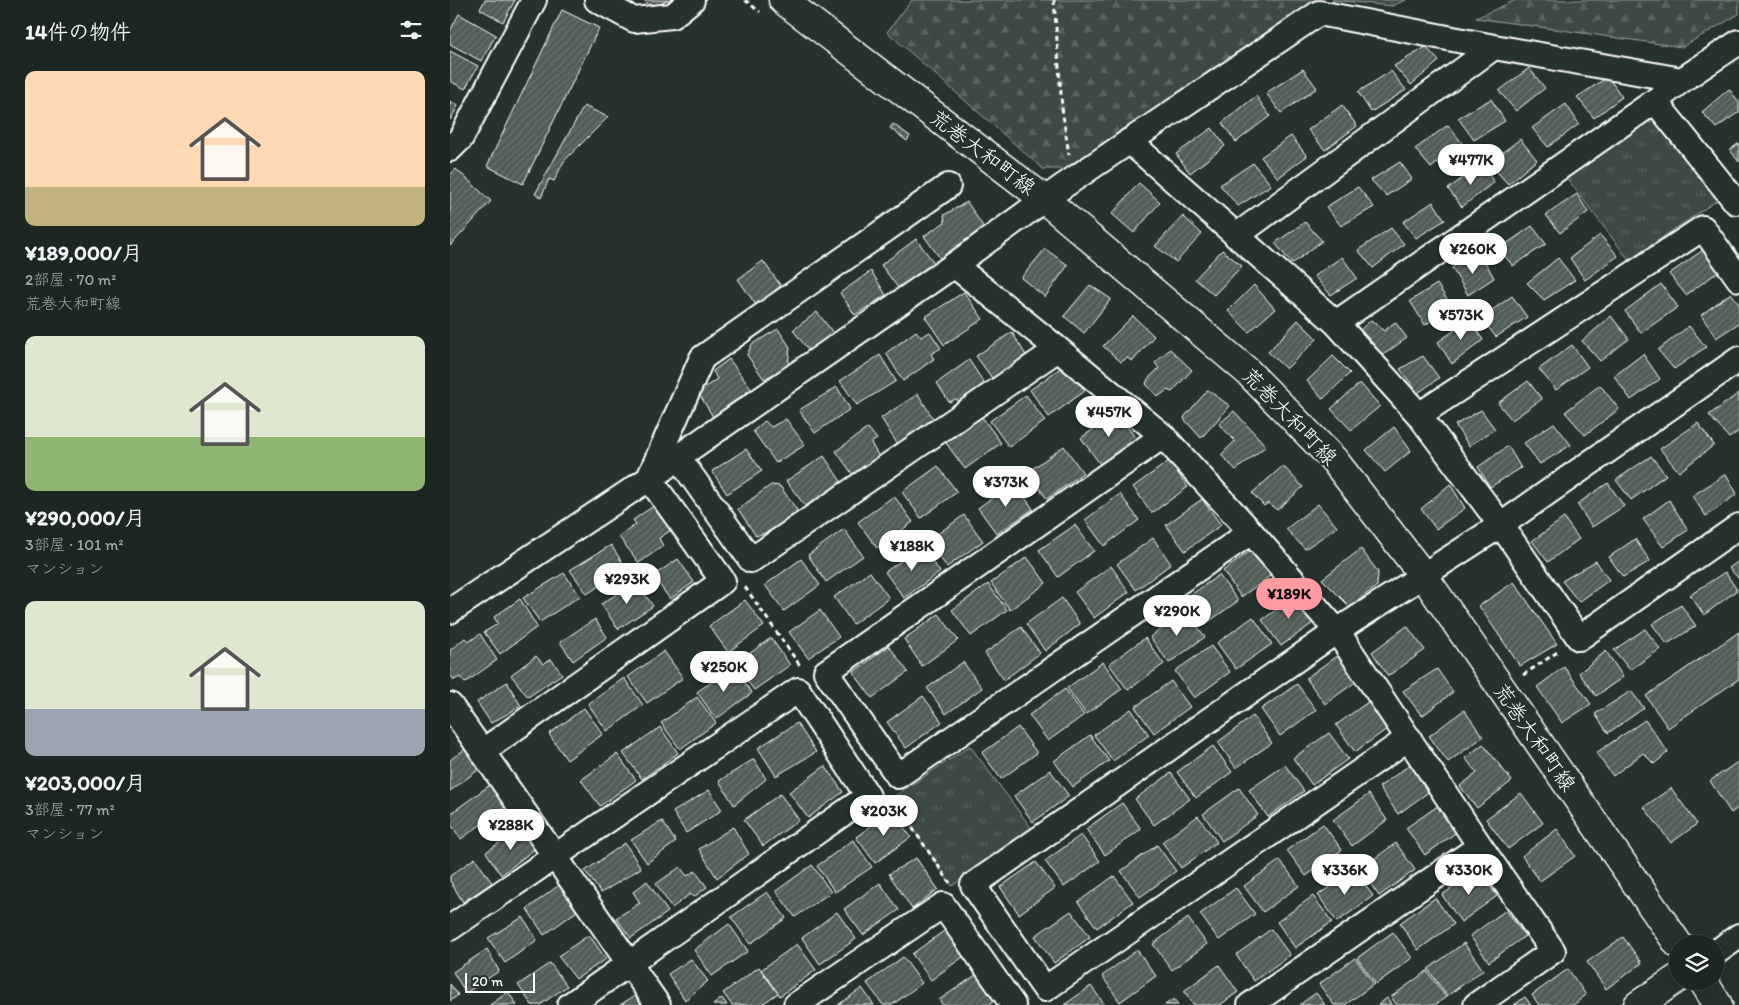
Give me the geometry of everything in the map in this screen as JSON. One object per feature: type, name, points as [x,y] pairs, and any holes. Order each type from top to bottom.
[{"type":"street","points":[[450,149],[461,138],[534,0]]},
{"type":"street","points":[[597,0],[634,20],[672,16],[692,0]]},
{"type":"street","name":"荒巻大和町線","points":[[772,6],[1044,199],[1247,371],[1334,460],[1423,575],[1672,935]]},
{"type":"street","points":[[450,611],[649,478],[954,265],[1044,199],[1319,13],[1494,47],[1682,80]]},
{"type":"street","points":[[1336,323],[1739,42]]},
{"type":"street","points":[[1236,236],[1494,47]]},
{"type":"street","points":[[1655,101],[1736,202],[1739,200]]},
{"type":"street","points":[[1129,142],[1336,323],[1419,415],[1501,525],[1579,638],[1739,526]]},
{"type":"street","points":[[649,478],[702,358],[948,186]]},
{"type":"street","points":[[1419,415],[1702,228],[1739,279]]},
{"type":"street","points":[[954,265],[1163,436],[1251,532],[1337,631],[1480,846],[1553,951],[1476,1005]]},
{"type":"street","points":[[678,457],[750,560],[1058,349]]},
{"type":"street","points":[[1409,738],[1045,989],[973,885],[1337,631],[1501,525],[1739,359]]},
{"type":"street","points":[[1163,436],[826,672],[898,776],[1251,532]]},
{"type":"street","points":[[483,750],[723,581],[649,478]]},
{"type":"street","points":[[450,928],[554,855],[798,690],[868,796],[570,1005]]},
{"type":"street","points":[[450,705],[658,1005]]},
{"type":"street","points":[[1250,1005],[1480,846]]},
{"type":"street","points":[[796,1005],[943,905],[1013,1005]]},
{"type":"street","points":[[1724,947],[1739,936]]},
{"type":"street","points":[[1638,1005],[1669,984]]},
{"type":"street","points":[[1709,990],[1718,1005]]},
{"type":"path","points":[[745,0],[772,6]]},
{"type":"path","points":[[1054,0],[1062,108],[1072,180]]},
{"type":"path","points":[[1518,679],[1579,638]]},
{"type":"green space","points":[[912,0],[1319,0],[1064,169],[1043,169],[887,32]]},
{"type":"green space","points":[[1332,0],[1406,0],[1392,6]]},
{"type":"green space","points":[[1516,0],[1739,0],[1739,14],[1682,47],[1476,18]]},
{"type":"green space","points":[[1641,122],[1663,122],[1722,197],[1629,260],[1566,177]]},
{"type":"green space","points":[[970,746],[1032,829],[952,886],[892,798]]},
{"type":"building","points":[[485,0],[515,0],[503,22],[480,9]]},
{"type":"building","points":[[644,0],[668,0],[652,8]]},
{"type":"building","points":[[562,10],[599,28],[523,184],[487,166]]},
{"type":"building","points":[[459,14],[496,35],[481,61],[450,44],[450,31]]},
{"type":"building","points":[[1426,47],[1439,61],[1411,85],[1394,66]]},
{"type":"building","points":[[450,51],[478,66],[465,89],[450,81]]},
{"type":"building","points":[[1529,68],[1545,88],[1516,111],[1499,91]]},
{"type":"building","points":[[1303,69],[1317,88],[1281,113],[1266,93]]},
{"type":"building","points":[[1391,71],[1406,90],[1371,112],[1358,92]]},
{"type":"building","points":[[1608,77],[1622,97],[1594,118],[1577,97]]},
{"type":"building","points":[[1729,89],[1739,102],[1739,112],[1716,128],[1702,112]]},
{"type":"building","points":[[1256,96],[1270,116],[1236,142],[1222,123]]},
{"type":"building","points":[[1491,99],[1505,121],[1474,140],[1458,118]]},
{"type":"building","points":[[450,101],[458,106],[450,120]]},
{"type":"building","points":[[1566,104],[1579,124],[1548,147],[1532,128]]},
{"type":"building","points":[[1342,105],[1357,126],[1325,150],[1308,130]]},
{"type":"building","points":[[584,106],[608,117],[564,161],[554,181],[549,179],[541,198],[535,194]]},
{"type":"building","points":[[893,124],[910,136],[907,141],[890,128]]},
{"type":"building","points":[[1448,125],[1462,143],[1431,168],[1415,149]]},
{"type":"building","points":[[1212,128],[1225,146],[1190,173],[1176,154]]},
{"type":"building","points":[[1291,136],[1307,156],[1278,178],[1261,157]]},
{"type":"building","points":[[1520,139],[1537,160],[1508,184],[1489,163]]},
{"type":"building","points":[[1739,143],[1739,162],[1730,150]]},
{"type":"building","points":[[1400,162],[1412,179],[1386,196],[1371,180]]},
{"type":"building","points":[[1253,163],[1271,185],[1238,206],[1220,185]]},
{"type":"building","points":[[1481,164],[1494,182],[1462,207],[1448,189]]},
{"type":"building","points":[[456,169],[491,201],[450,246],[450,175]]},
{"type":"building","points":[[1139,183],[1160,202],[1134,233],[1112,214]]},
{"type":"building","points":[[1358,187],[1374,207],[1341,226],[1326,207]]},
{"type":"building","points":[[1577,194],[1588,212],[1560,233],[1546,215]]},
{"type":"building","points":[[967,202],[986,231],[942,261],[924,236],[945,222],[944,215]]},
{"type":"building","points":[[1433,202],[1445,220],[1416,238],[1403,222]]},
{"type":"building","points":[[1183,216],[1202,234],[1176,262],[1155,246]]},
{"type":"building","points":[[1305,222],[1322,241],[1292,264],[1275,243]]},
{"type":"building","points":[[1532,226],[1546,244],[1513,266],[1499,249]]},
{"type":"building","points":[[1391,228],[1404,244],[1373,268],[1358,250]]},
{"type":"building","points":[[1600,235],[1618,256],[1585,280],[1570,258]]},
{"type":"building","points":[[916,239],[935,264],[899,289],[881,265]]},
{"type":"building","points":[[1706,248],[1722,269],[1686,295],[1669,274]]},
{"type":"building","points":[[1045,249],[1068,265],[1045,297],[1021,278]]},
{"type":"building","points":[[1222,250],[1242,266],[1214,295],[1195,279]]},
{"type":"building","points":[[1342,257],[1357,278],[1331,295],[1314,276]]},
{"type":"building","points":[[1483,258],[1494,278],[1468,295],[1452,268],[1463,260],[1469,267]]},
{"type":"building","points":[[1558,258],[1575,280],[1544,300],[1527,283]]},
{"type":"building","points":[[763,261],[781,286],[756,305],[738,279]]},
{"type":"building","points":[[871,271],[886,295],[855,315],[840,293]]},
{"type":"building","points":[[1437,284],[1452,307],[1425,325],[1410,301]]},
{"type":"building","points":[[1661,284],[1678,307],[1641,333],[1625,311]]},
{"type":"building","points":[[1090,285],[1111,299],[1084,333],[1064,316]]},
{"type":"building","points":[[1254,285],[1275,309],[1249,332],[1228,311]]},
{"type":"building","points":[[964,292],[983,319],[944,345],[925,317]]},
{"type":"building","points":[[1731,293],[1739,304],[1739,323],[1716,338],[1701,315]]},
{"type":"building","points":[[1512,296],[1527,317],[1496,337],[1481,318]]},
{"type":"building","points":[[817,312],[834,334],[809,351],[793,330]]},
{"type":"building","points":[[1133,316],[1154,336],[1133,361],[1127,358],[1121,362],[1103,346]]},
{"type":"building","points":[[1611,316],[1629,339],[1600,361],[1582,341]]},
{"type":"building","points":[[1470,319],[1483,340],[1452,364],[1438,342]]},
{"type":"building","points":[[1298,320],[1317,339],[1286,369],[1268,352]]},
{"type":"building","points":[[1371,320],[1384,331],[1395,322],[1407,338],[1380,357],[1358,332]]},
{"type":"building","points":[[1689,326],[1706,347],[1674,369],[1658,350]]},
{"type":"building","points":[[778,329],[790,347],[788,366],[764,379],[747,355],[752,344]]},
{"type":"building","points":[[916,331],[921,337],[930,332],[941,348],[931,354],[934,359],[903,381],[886,353]]},
{"type":"building","points":[[1012,332],[1027,357],[994,381],[976,356]]},
{"type":"building","points":[[1572,345],[1588,367],[1556,390],[1539,369]]},
{"type":"building","points":[[1170,349],[1192,370],[1172,392],[1167,390],[1158,397],[1146,384],[1148,379],[1159,368],[1155,363]]},
{"type":"building","points":[[1643,354],[1660,379],[1631,400],[1614,376]]},
{"type":"building","points":[[880,355],[896,381],[857,405],[840,381]]},
{"type":"building","points":[[1333,356],[1350,373],[1323,399],[1307,381]]},
{"type":"building","points":[[1423,356],[1439,378],[1418,393],[1400,369]]},
{"type":"building","points":[[729,359],[751,389],[713,417],[698,392],[717,379],[713,371]]},
{"type":"building","points":[[969,360],[986,386],[961,403],[956,399],[949,402],[937,383]]},
{"type":"building","points":[[1066,364],[1085,391],[1049,417],[1030,390]]},
{"type":"building","points":[[1528,381],[1542,399],[1512,420],[1498,403]]},
{"type":"building","points":[[1360,383],[1380,406],[1351,430],[1331,409]]},
{"type":"building","points":[[1600,385],[1619,409],[1585,435],[1565,412]]},
{"type":"building","points":[[837,387],[850,409],[815,433],[799,410]]},
{"type":"building","points":[[1208,390],[1230,406],[1201,438],[1184,419]]},
{"type":"building","points":[[1739,393],[1739,431],[1729,438],[1709,415]]},
{"type":"building","points":[[918,394],[934,420],[898,445],[881,418]]},
{"type":"building","points":[[1026,395],[1045,421],[1009,447],[990,421]]},
{"type":"building","points":[[1481,410],[1495,429],[1469,446],[1455,425]]},
{"type":"building","points":[[1234,411],[1266,446],[1236,470],[1221,455],[1235,441],[1219,424]]},
{"type":"building","points":[[1117,412],[1136,439],[1100,464],[1081,438]]},
{"type":"building","points":[[982,417],[1001,443],[965,469],[946,443]]},
{"type":"building","points":[[786,419],[805,445],[776,463],[753,431],[765,421],[771,427]]},
{"type":"building","points":[[1554,423],[1571,445],[1540,464],[1524,443]]},
{"type":"building","points":[[1698,423],[1714,445],[1679,472],[1660,449]]},
{"type":"building","points":[[1394,427],[1411,451],[1385,472],[1366,450]]},
{"type":"building","points":[[868,428],[877,439],[871,443],[879,457],[853,475],[836,451]]},
{"type":"building","points":[[1064,446],[1083,473],[1047,499],[1028,472]]},
{"type":"building","points":[[1508,446],[1521,468],[1490,487],[1478,467]]},
{"type":"building","points":[[746,449],[762,471],[727,494],[712,471]]},
{"type":"building","points":[[824,456],[842,483],[806,507],[786,481]]},
{"type":"building","points":[[1651,456],[1666,475],[1631,500],[1616,480]]},
{"type":"building","points":[[1169,461],[1188,487],[1152,513],[1133,487]]},
{"type":"building","points":[[938,466],[957,492],[921,518],[902,492]]},
{"type":"building","points":[[1283,466],[1303,487],[1277,510],[1268,503],[1264,506],[1252,493]]},
{"type":"building","points":[[1726,474],[1737,494],[1706,516],[1692,496]]},
{"type":"building","points":[[1014,482],[1033,509],[997,534],[978,508]]},
{"type":"building","points":[[1608,483],[1624,506],[1592,527],[1577,504]]},
{"type":"building","points":[[1450,484],[1465,508],[1436,529],[1421,509]]},
{"type":"building","points":[[771,485],[780,486],[799,513],[770,531],[756,536],[738,509]]},
{"type":"building","points":[[1120,494],[1139,520],[1104,546],[1085,520]]},
{"type":"building","points":[[894,496],[913,522],[877,548],[858,522]]},
{"type":"building","points":[[1202,499],[1221,525],[1185,551],[1166,525]]},
{"type":"building","points":[[1669,500],[1688,530],[1663,547],[1643,519]]},
{"type":"building","points":[[1318,504],[1337,527],[1305,549],[1286,529]]},
{"type":"building","points":[[655,505],[673,529],[659,538],[663,546],[639,563],[619,537],[636,524],[633,520]]},
{"type":"building","points":[[964,515],[983,541],[947,567],[928,541]]},
{"type":"building","points":[[1564,518],[1579,539],[1548,562],[1532,541]]},
{"type":"building","points":[[1075,525],[1094,551],[1058,577],[1039,550]]},
{"type":"building","points":[[844,529],[863,556],[826,582],[808,555]]},
{"type":"building","points":[[1153,538],[1171,564],[1136,590],[1117,564]]},
{"type":"building","points":[[1635,539],[1650,561],[1623,577],[1609,557]]},
{"type":"building","points":[[611,545],[626,568],[587,594],[570,570]]},
{"type":"building","points":[[1258,545],[1277,571],[1241,597],[1223,571]]},
{"type":"building","points":[[921,546],[940,572],[904,598],[885,572]]},
{"type":"building","points":[[1361,549],[1378,572],[1377,586],[1350,607],[1322,579]]},
{"type":"building","points":[[1027,557],[1046,583],[1010,610],[991,583]]},
{"type":"building","points":[[678,559],[694,582],[670,599],[653,576]]},
{"type":"building","points":[[801,559],[820,585],[784,611],[765,585]]},
{"type":"building","points":[[1596,561],[1609,580],[1579,602],[1562,581]]},
{"type":"building","points":[[1739,561],[1739,579],[1729,568]]},
{"type":"building","points":[[1111,566],[1129,592],[1094,618],[1075,592]]},
{"type":"building","points":[[870,572],[889,598],[853,624],[834,597]]},
{"type":"building","points":[[1725,572],[1737,590],[1704,615],[1690,595]]},
{"type":"building","points":[[564,573],[580,596],[540,622],[523,598]]},
{"type":"building","points":[[1219,575],[1238,601],[1201,627],[1182,601]]},
{"type":"building","points":[[636,582],[653,606],[618,629],[601,604]]},
{"type":"building","points":[[1514,582],[1557,644],[1520,666],[1479,606]]},
{"type":"building","points":[[988,584],[1007,610],[971,636],[952,610]]},
{"type":"building","points":[[1298,594],[1317,620],[1281,646],[1262,620]]},
{"type":"building","points":[[1062,598],[1080,624],[1045,651],[1026,624]]},
{"type":"building","points":[[520,599],[537,627],[500,654],[484,632],[498,624],[494,617]]},
{"type":"building","points":[[745,600],[764,626],[728,652],[709,626]]},
{"type":"building","points":[[1681,605],[1696,626],[1667,644],[1652,624]]},
{"type":"building","points":[[820,610],[839,637],[808,658],[789,632]]},
{"type":"building","points":[[1186,611],[1205,637],[1169,663],[1150,637]]},
{"type":"building","points":[[939,614],[958,640],[922,666],[904,639]]},
{"type":"building","points":[[1253,617],[1272,644],[1236,669],[1217,643]]},
{"type":"building","points":[[595,619],[607,637],[573,661],[560,642]]},
{"type":"building","points":[[1407,626],[1425,650],[1388,676],[1372,652]]},
{"type":"building","points":[[1021,627],[1040,653],[1004,680],[985,653]]},
{"type":"building","points":[[1645,629],[1660,649],[1630,670],[1614,650]]},
{"type":"building","points":[[1739,632],[1739,679],[1668,728],[1646,696]]},
{"type":"building","points":[[480,634],[497,660],[465,683],[460,677],[454,680],[450,674],[450,650],[465,638],[470,641]]},
{"type":"building","points":[[771,638],[790,665],[754,690],[735,664]]},
{"type":"building","points":[[1145,638],[1164,664],[1128,690],[1109,664]]},
{"type":"building","points":[[889,646],[908,672],[872,698],[853,672]]},
{"type":"building","points":[[1211,646],[1230,672],[1194,698],[1175,671]]},
{"type":"building","points":[[664,651],[683,678],[647,703],[628,677]]},
{"type":"building","points":[[1606,651],[1623,677],[1596,696],[1579,673]]},
{"type":"building","points":[[1342,652],[1361,678],[1325,704],[1306,678]]},
{"type":"building","points":[[536,656],[543,664],[551,659],[562,674],[528,697],[511,675]]},
{"type":"building","points":[[963,662],[982,688],[946,714],[927,688]]},
{"type":"building","points":[[1103,662],[1122,689],[1086,714],[1067,688]]},
{"type":"building","points":[[733,667],[752,693],[716,719],[697,692]]},
{"type":"building","points":[[1564,667],[1591,704],[1562,723],[1537,687]]},
{"type":"building","points":[[1437,669],[1453,692],[1422,716],[1403,691]]},
{"type":"building","points":[[624,678],[643,705],[607,731],[588,704]]},
{"type":"building","points":[[1171,681],[1190,707],[1154,733],[1135,707]]},
{"type":"building","points":[[507,682],[521,706],[491,723],[477,702]]},
{"type":"building","points":[[1297,684],[1316,710],[1280,736],[1261,709]]},
{"type":"building","points":[[1065,689],[1084,715],[1048,741],[1029,715]]},
{"type":"building","points":[[1631,691],[1644,708],[1608,733],[1595,714]]},
{"type":"building","points":[[923,696],[942,722],[906,748],[887,722]]},
{"type":"building","points":[[697,697],[716,723],[680,749],[661,723]]},
{"type":"building","points":[[1372,699],[1391,726],[1355,752],[1336,725]]},
{"type":"building","points":[[584,708],[603,734],[567,760],[549,734]]},
{"type":"building","points":[[1131,709],[1149,735],[1113,761],[1094,735]]},
{"type":"building","points":[[1464,710],[1483,737],[1448,762],[1429,736]]},
{"type":"building","points":[[1253,716],[1272,743],[1236,768],[1218,742]]},
{"type":"building","points":[[1645,720],[1668,752],[1654,764],[1643,753],[1613,776],[1596,753]]},
{"type":"building","points":[[797,723],[816,752],[776,776],[758,748]]},
{"type":"building","points":[[660,727],[678,753],[642,779],[623,753]]},
{"type":"building","points":[[1018,727],[1037,753],[1001,779],[982,753]]},
{"type":"building","points":[[1329,733],[1348,759],[1312,785],[1293,758]]},
{"type":"building","points":[[1090,735],[1109,761],[1073,787],[1054,761]]},
{"type":"building","points":[[1483,744],[1512,781],[1477,808],[1460,786],[1477,773],[1465,758]]},
{"type":"building","points":[[469,746],[482,767],[450,791],[450,760]]},
{"type":"building","points":[[1213,746],[1232,772],[1196,798],[1177,772]]},
{"type":"building","points":[[617,754],[636,780],[600,806],[581,780]]},
{"type":"building","points":[[754,759],[766,779],[734,805],[719,781]]},
{"type":"building","points":[[1415,761],[1434,788],[1398,814],[1379,787]]},
{"type":"building","points":[[1739,761],[1739,807],[1731,813],[1710,781]]},
{"type":"building","points":[[1285,765],[1304,791],[1268,817],[1249,790]]},
{"type":"building","points":[[825,766],[843,792],[808,818],[789,792]]},
{"type":"building","points":[[1050,770],[1069,796],[1033,822],[1014,796]]},
{"type":"building","points":[[1171,773],[1190,799],[1154,825],[1135,799]]},
{"type":"building","points":[[494,782],[509,804],[461,839],[450,823],[450,814]]},
{"type":"building","points":[[1239,788],[1258,815],[1222,841],[1203,814]]},
{"type":"building","points":[[1671,788],[1697,824],[1671,843],[1644,807]]},
{"type":"building","points":[[709,790],[722,810],[686,833],[673,812]]},
{"type":"building","points":[[1521,793],[1543,823],[1508,849],[1486,819]]},
{"type":"building","points":[[780,794],[799,820],[763,846],[744,820]]},
{"type":"building","points":[[1369,794],[1387,820],[1352,846],[1333,820]]},
{"type":"building","points":[[1122,803],[1141,829],[1105,855],[1086,829]]},
{"type":"building","points":[[1442,803],[1461,829],[1425,855],[1406,828]]},
{"type":"building","points":[[892,811],[911,837],[875,863],[856,837]]},
{"type":"building","points":[[1198,816],[1217,842],[1181,868],[1162,842]]},
{"type":"building","points":[[662,821],[676,842],[647,863],[631,840]]},
{"type":"building","points":[[1323,824],[1342,850],[1306,876],[1287,850]]},
{"type":"building","points":[[523,827],[536,848],[501,875],[486,852]]},
{"type":"building","points":[[733,827],[749,854],[717,878],[699,849]]},
{"type":"building","points":[[1557,829],[1575,856],[1540,881],[1522,856]]},
{"type":"building","points":[[1081,835],[1100,861],[1064,887],[1045,861]]},
{"type":"building","points":[[853,840],[872,867],[835,892],[817,866]]},
{"type":"building","points":[[625,843],[641,868],[601,893],[585,871]]},
{"type":"building","points":[[1396,843],[1415,870],[1379,896],[1360,869]]},
{"type":"building","points":[[1157,845],[1176,871],[1140,897],[1121,871]]},
{"type":"building","points":[[475,858],[492,883],[463,902],[450,881],[450,876]]},
{"type":"building","points":[[916,858],[938,889],[912,909],[889,874]]},
{"type":"building","points":[[1280,860],[1299,886],[1263,912],[1244,886]]},
{"type":"building","points":[[1036,862],[1055,888],[1019,914],[1000,887]]},
{"type":"building","points":[[812,865],[831,892],[795,917],[776,891]]},
{"type":"building","points":[[680,867],[687,876],[695,871],[707,887],[694,897],[690,894],[672,908],[656,884]]},
{"type":"building","points":[[1354,870],[1373,896],[1337,922],[1318,895]]},
{"type":"building","points":[[1478,870],[1497,896],[1461,922],[1442,895]]},
{"type":"building","points":[[1114,876],[1133,902],[1097,928],[1078,902]]},
{"type":"building","points":[[566,880],[584,906],[544,935],[527,909]]},
{"type":"building","points":[[647,881],[668,912],[631,938],[616,918],[640,903],[633,892]]},
{"type":"building","points":[[880,883],[899,910],[863,935],[844,909]]},
{"type":"building","points":[[1236,888],[1255,914],[1219,940],[1200,914]]},
{"type":"building","points":[[767,892],[786,918],[750,944],[731,917]]},
{"type":"building","points":[[1313,896],[1332,922],[1295,948],[1277,922]]},
{"type":"building","points":[[1435,898],[1454,924],[1418,950],[1400,923]]},
{"type":"building","points":[[1506,910],[1525,936],[1489,962],[1470,936]]},
{"type":"building","points":[[1071,911],[1090,937],[1054,963],[1035,936]]},
{"type":"building","points":[[837,912],[856,939],[820,964],[802,938]]},
{"type":"building","points":[[523,917],[537,940],[505,963],[488,938]]},
{"type":"building","points":[[1188,918],[1207,944],[1172,970],[1153,944]]},
{"type":"building","points":[[729,924],[748,951],[712,976],[694,950]]},
{"type":"building","points":[[948,928],[967,954],[931,980],[912,954]]},
{"type":"building","points":[[1271,929],[1290,955],[1254,981],[1236,955]]},
{"type":"building","points":[[1393,932],[1412,958],[1376,984],[1357,958]]},
{"type":"building","points":[[589,935],[606,959],[576,979],[558,956]]},
{"type":"building","points":[[1623,937],[1642,963],[1606,989],[1587,962]]},
{"type":"building","points":[[1464,943],[1483,970],[1447,996],[1428,969]]},
{"type":"building","points":[[797,944],[816,970],[780,996],[761,970]]},
{"type":"building","points":[[487,949],[499,971],[466,993],[453,972]]},
{"type":"building","points":[[1137,950],[1156,976],[1120,1002],[1102,976]]},
{"type":"building","points":[[903,957],[922,983],[892,1005],[883,1005],[867,983]]},
{"type":"building","points":[[1355,958],[1374,984],[1345,1005],[1334,1005],[1319,984]]},
{"type":"building","points":[[691,959],[708,981],[685,1000],[668,974]]},
{"type":"building","points":[[550,963],[567,986],[540,1005],[532,1005],[518,985]]},
{"type":"building","points":[[1219,965],[1238,992],[1220,1005],[1194,1005],[1184,991]]},
{"type":"building","points":[[759,967],[778,993],[761,1005],[732,1005],[723,993]]},
{"type":"building","points":[[1568,969],[1586,995],[1573,1005],[1539,1005],[1532,995]]},
{"type":"building","points":[[1427,971],[1446,997],[1435,1005],[1397,1005],[1391,997]]},
{"type":"building","points":[[976,975],[994,1001],[988,1005],[943,1005],[939,1000]]},
{"type":"building","points":[[450,984],[458,995],[450,1001]]},
{"type":"building","points":[[1091,986],[1105,1005],[1064,1005]]},
{"type":"building","points":[[862,988],[874,1005],[838,1005]]},
{"type":"building","points":[[642,991],[652,1005],[620,1005]]},
{"type":"building","points":[[508,992],[517,1005],[490,1005]]},
{"type":"building","points":[[1316,993],[1325,1005],[1299,1005]]},
{"type":"building","points":[[1525,997],[1531,1005],[1514,1005]]},
{"type":"building","points":[[722,998],[727,1005],[713,1005]]},
{"type":"building","points":[[1387,998],[1392,1005],[1378,1005]]},
{"type":"building","points":[[1174,999],[1178,1005],[1165,1005]]}]
